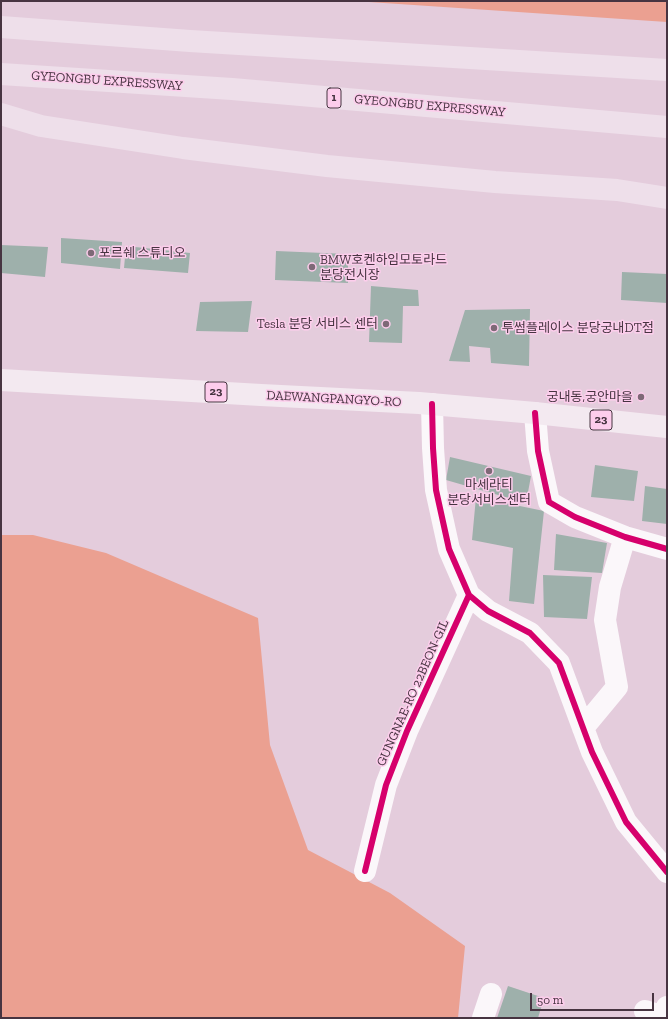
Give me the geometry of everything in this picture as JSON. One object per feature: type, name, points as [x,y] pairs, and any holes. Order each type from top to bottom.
[{"type":"highway","points":[[1,27],[190,41],[667,70]]},
{"type":"highway","name":"GYEONGBU EXPRESSWAY","points":[[1,74],[232,89],[667,126]]},
{"type":"highway","points":[[1,114],[41,126],[183,148],[327,166],[495,182],[617,190],[667,198]]},
{"type":"main road","name":"DAEWANGPANGYO-RO","points":[[1,380],[432,404],[535,413],[667,428]]},
{"type":"street","points":[[432,404],[436,490],[449,549],[469,595],[488,611],[530,633],[559,663],[592,752],[626,822],[667,872]]},
{"type":"street","points":[[535,413],[538,452],[549,502],[575,517],[625,537],[667,548]]},
{"type":"street","points":[[583,728],[617,687],[605,620],[610,587],[625,537]]},
{"type":"street","name":"GUNGNAE-RO 22BEON-GIL","points":[[365,871],[386,785],[410,724],[469,595]]},
{"type":"street","points":[[483,1018],[492,994]]},
{"type":"street","points":[[645,1011],[664,1016],[667,1008]]},
{"type":"shaded area","points":[[354,1],[667,1],[667,22]]},
{"type":"shaded area","points":[[1,535],[33,535],[106,553],[258,618],[270,745],[308,850],[390,893],[465,946],[458,1018],[1,1018]]},
{"type":"building","name":"포르쉐 스튜디오","points":[[61,238],[122,242],[120,269],[61,263]]},
{"type":"building","points":[[1,245],[48,247],[45,277],[1,273]]},
{"type":"building","points":[[126,246],[190,253],[188,273],[124,268]]},
{"type":"building","name":"BMW호켄하임모토라드 분당전시장","points":[[276,251],[348,254],[348,283],[275,280]]},
{"type":"building","points":[[622,272],[667,274],[667,303],[621,300]]},
{"type":"building","name":"Tesla 분당 서비스 센터","points":[[371,286],[418,290],[419,306],[403,306],[402,343],[369,342]]},
{"type":"building","points":[[252,301],[248,332],[196,331],[200,302]]},
{"type":"building","name":"투썸플레이스 분당궁내DT점","points":[[530,309],[529,366],[491,363],[490,348],[469,346],[470,362],[449,361],[465,310]]},
{"type":"building","points":[[450,457],[531,476],[526,503],[446,480]]},
{"type":"building","points":[[595,465],[638,471],[634,501],[591,497]]},
{"type":"building","points":[[645,486],[667,489],[667,524],[642,521]]},
{"type":"building","points":[[476,497],[544,511],[534,604],[509,601],[513,548],[472,540]]},
{"type":"building","points":[[556,534],[607,543],[602,573],[554,570]]},
{"type":"building","points":[[543,575],[592,577],[587,619],[544,617]]},
{"type":"building","points":[[508,986],[544,998],[538,1018],[497,1018]]},
{"type":"cycle path","points":[[432,404],[436,490],[449,549],[469,595],[488,611],[530,633],[559,663],[592,752],[626,822],[667,872]]},
{"type":"cycle path","points":[[535,413],[538,451],[549,502],[575,517],[625,537],[667,549]]},
{"type":"cycle path","points":[[365,871],[386,785],[407,731],[469,595]]},
{"type":"place","name":"포르쉐 스튜디오","points":[[91,253]]},
{"type":"place","name":"BMW호켄하임모토라드 분당전시장","points":[[312,267]]},
{"type":"place","name":"Tesla 분당 서비스 센터","points":[[386,324]]},
{"type":"place","name":"투썸플레이스 분당궁내DT점","points":[[494,328]]},
{"type":"place","name":"궁내동,궁안마을","points":[[641,397]]},
{"type":"place","name":"마세라티 분당서비스센터","points":[[489,471]]}]
